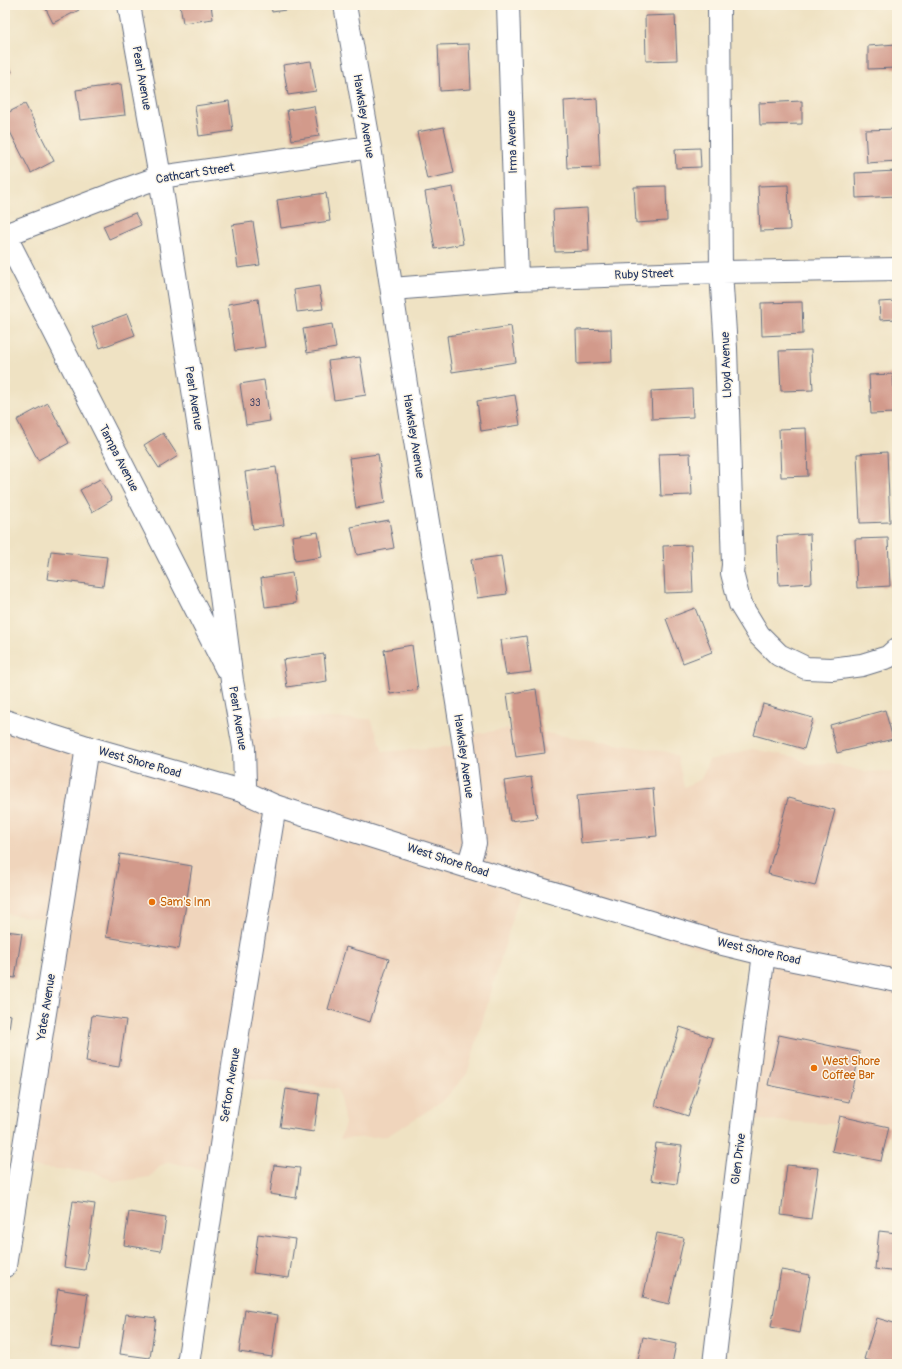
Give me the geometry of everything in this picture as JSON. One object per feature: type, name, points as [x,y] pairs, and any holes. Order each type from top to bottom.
[{"type":"street","name":"Pearl Avenue","points":[[129,5],[160,177],[202,448],[232,681],[244,748],[245,784],[242,791]]},
{"type":"street","name":"Hawksley Avenue","points":[[346,5],[370,147],[408,399],[464,746],[475,843],[468,867]]},
{"type":"street","name":"Irma Avenue","points":[[508,5],[517,279]]},
{"type":"street","name":"Lloyd Avenue","points":[[720,5],[721,272],[726,348],[732,573],[740,604],[759,635],[779,654],[806,668],[831,669],[862,665],[888,657],[897,649]]},
{"type":"street","name":"Cathcart Street","points":[[5,235],[160,177],[370,147]]},
{"type":"street","name":"Tampa Avenue","points":[[5,235],[232,681]]},
{"type":"street","name":"Ruby Street","points":[[392,289],[517,279],[897,268]]},
{"type":"street","name":"West Shore Road","points":[[5,720],[87,747],[242,791],[275,806],[468,867],[723,944],[764,954],[897,981]]},
{"type":"street","name":"Yates Avenue","points":[[5,1266],[87,747]]},
{"type":"street","name":"Sefton Avenue","points":[[188,1364],[238,1033],[275,806]]},
{"type":"street","name":"Glen Drive","points":[[714,1364],[764,954]]},
{"type":"shaded area","points":[[236,716],[371,719],[383,752],[453,746],[461,736],[514,728],[667,752],[677,756],[684,787],[701,779],[709,760],[752,749],[795,757],[808,764],[830,763],[865,772],[897,771],[897,1138],[849,1125],[743,1119],[755,963],[629,928],[522,894],[518,900],[467,1074],[442,1102],[387,1136],[340,1139],[345,1123],[338,1089],[233,1077],[212,1172],[170,1162],[161,1165],[150,1177],[115,1182],[94,1172],[23,1166],[56,920],[5,913],[5,727],[238,801],[242,796]]},
{"type":"building","points":[[44,5],[76,5],[79,10],[53,23]]},
{"type":"building","points":[[180,5],[211,5],[213,19],[183,23]]},
{"type":"building","points":[[271,5],[306,5],[306,7],[272,12]]},
{"type":"building","points":[[675,15],[677,60],[646,61],[645,16]]},
{"type":"building","points":[[469,44],[471,89],[440,91],[438,45]]},
{"type":"building","points":[[897,44],[897,68],[868,69],[868,46]]},
{"type":"building","points":[[5,57],[12,72],[5,75]]},
{"type":"building","points":[[311,61],[316,91],[288,95],[283,65]]},
{"type":"building","points":[[121,84],[125,115],[80,120],[76,90]]},
{"type":"building","points":[[597,99],[600,167],[567,168],[564,101]]},
{"type":"building","points":[[229,101],[233,131],[199,136],[195,106]]},
{"type":"building","points":[[802,101],[802,124],[760,125],[759,103]]},
{"type":"building","points":[[25,104],[54,161],[31,173],[5,122],[5,114]]},
{"type":"building","points":[[314,106],[319,136],[292,140],[287,110]]},
{"type":"building","points":[[444,127],[454,173],[427,179],[417,132]]},
{"type":"building","points":[[897,129],[897,161],[867,163],[865,130]]},
{"type":"building","points":[[700,148],[701,167],[676,168],[675,149]]},
{"type":"building","points":[[897,171],[897,196],[856,198],[855,173]]},
{"type":"building","points":[[788,185],[790,230],[760,231],[758,186]]},
{"type":"building","points":[[666,186],[667,221],[636,223],[634,187]]},
{"type":"building","points":[[453,187],[463,244],[435,249],[425,192]]},
{"type":"building","points":[[326,193],[330,221],[281,228],[277,200]]},
{"type":"building","points":[[587,208],[589,251],[555,252],[553,210]]},
{"type":"building","points":[[135,213],[141,225],[109,239],[103,226]]},
{"type":"building","points":[[253,222],[260,265],[238,268],[232,225]]},
{"type":"building","points":[[319,286],[323,309],[297,312],[294,290]]},
{"type":"building","points":[[258,299],[265,347],[235,351],[228,304]]},
{"type":"building","points":[[897,301],[897,319],[880,320],[879,302]]},
{"type":"building","points":[[802,302],[803,334],[762,336],[761,303]]},
{"type":"building","points":[[127,314],[135,335],[100,348],[92,327]]},
{"type":"building","points":[[332,324],[336,348],[307,353],[303,329]]},
{"type":"building","points":[[511,326],[516,362],[452,372],[447,336]]},
{"type":"building","points":[[611,329],[612,362],[577,364],[576,330]]},
{"type":"building","points":[[811,350],[813,390],[781,391],[779,351]]},
{"type":"building","points":[[360,357],[366,395],[334,400],[328,361]]},
{"type":"building","points":[[893,374],[895,413],[871,414],[869,375]]},
{"type":"building","points":[[264,380],[270,421],[246,425],[240,384]]},
{"type":"building","points":[[692,389],[693,417],[652,419],[651,391]]},
{"type":"building","points":[[515,395],[520,425],[481,431],[477,401]]},
{"type":"building","points":[[48,403],[69,443],[38,460],[17,420]]},
{"type":"building","points":[[806,428],[808,476],[781,477],[779,429]]},
{"type":"building","points":[[163,433],[178,456],[159,468],[144,445]]},
{"type":"building","points":[[887,452],[890,522],[860,523],[857,454]]},
{"type":"building","points":[[690,453],[692,495],[661,496],[659,454]]},
{"type":"building","points":[[378,454],[385,503],[356,508],[349,458]]},
{"type":"building","points":[[276,467],[284,525],[253,529],[245,472]]},
{"type":"building","points":[[100,479],[112,500],[92,512],[80,490]]},
{"type":"building","points":[[389,520],[394,548],[357,555],[351,527]]},
{"type":"building","points":[[318,532],[322,557],[295,561],[292,536]]},
{"type":"building","points":[[810,534],[812,583],[779,585],[777,536]]},
{"type":"building","points":[[888,538],[890,586],[857,588],[855,539]]},
{"type":"building","points":[[691,545],[693,592],[665,593],[663,546]]},
{"type":"building","points":[[51,551],[107,557],[103,586],[47,579]]},
{"type":"building","points":[[501,556],[507,594],[477,598],[471,560]]},
{"type":"building","points":[[292,573],[296,603],[265,607],[261,578]]},
{"type":"building","points":[[695,608],[712,652],[683,663],[666,619]]},
{"type":"building","points":[[526,636],[531,672],[506,675],[501,640]]},
{"type":"building","points":[[412,645],[418,690],[390,694],[384,650]]},
{"type":"building","points":[[324,654],[327,681],[287,687],[283,660]]},
{"type":"building","points":[[536,689],[545,753],[516,757],[507,694]]},
{"type":"building","points":[[763,704],[813,718],[804,749],[754,735]]},
{"type":"building","points":[[885,710],[893,739],[837,753],[830,725]]},
{"type":"building","points":[[531,777],[537,818],[510,821],[504,781]]},
{"type":"building","points":[[653,788],[657,836],[581,843],[577,795]]},
{"type":"building","points":[[788,798],[835,810],[815,886],[768,874]]},
{"type":"building","points":[[120,854],[192,866],[179,949],[106,937]]},
{"type":"building","points":[[5,931],[22,933],[15,978],[5,976]]},
{"type":"building","points":[[346,947],[389,959],[370,1022],[328,1009]]},
{"type":"building","points":[[5,1014],[11,1015],[6,1049],[5,1049]]},
{"type":"building","points":[[92,1015],[126,1020],[119,1067],[86,1062]]},
{"type":"building","points":[[680,1027],[713,1038],[688,1116],[655,1105]]},
{"type":"building","name":"West Shore Coffee Bar","points":[[779,1035],[860,1052],[849,1102],[768,1085]]},
{"type":"building","points":[[286,1089],[319,1094],[314,1132],[280,1127]]},
{"type":"building","points":[[840,1116],[889,1127],[881,1161],[832,1151]]},
{"type":"building","points":[[656,1143],[682,1146],[677,1184],[651,1180]]},
{"type":"building","points":[[274,1165],[300,1168],[296,1198],[270,1194]]},
{"type":"building","points":[[787,1165],[818,1168],[811,1219],[781,1215]]},
{"type":"building","points":[[73,1201],[95,1204],[85,1270],[64,1267]]},
{"type":"building","points":[[129,1212],[166,1218],[161,1251],[124,1245]]},
{"type":"building","points":[[879,1231],[897,1233],[897,1272],[875,1269]]},
{"type":"building","points":[[657,1233],[684,1238],[669,1304],[643,1298]]},
{"type":"building","points":[[258,1234],[295,1239],[289,1278],[253,1273]]},
{"type":"building","points":[[781,1270],[810,1275],[800,1333],[771,1327]]},
{"type":"building","points":[[58,1289],[88,1294],[80,1349],[50,1345]]},
{"type":"building","points":[[245,1310],[278,1315],[272,1357],[239,1352]]},
{"type":"building","points":[[126,1314],[156,1318],[150,1358],[120,1354]]},
{"type":"building","points":[[877,1318],[897,1324],[896,1364],[880,1364],[864,1359]]},
{"type":"building","points":[[643,1337],[676,1344],[672,1364],[637,1364]]},
{"type":"place","name":"Sam's Inn","points":[[152,902]]},
{"type":"place","name":"West Shore Coffee Bar","points":[[814,1068]]}]
